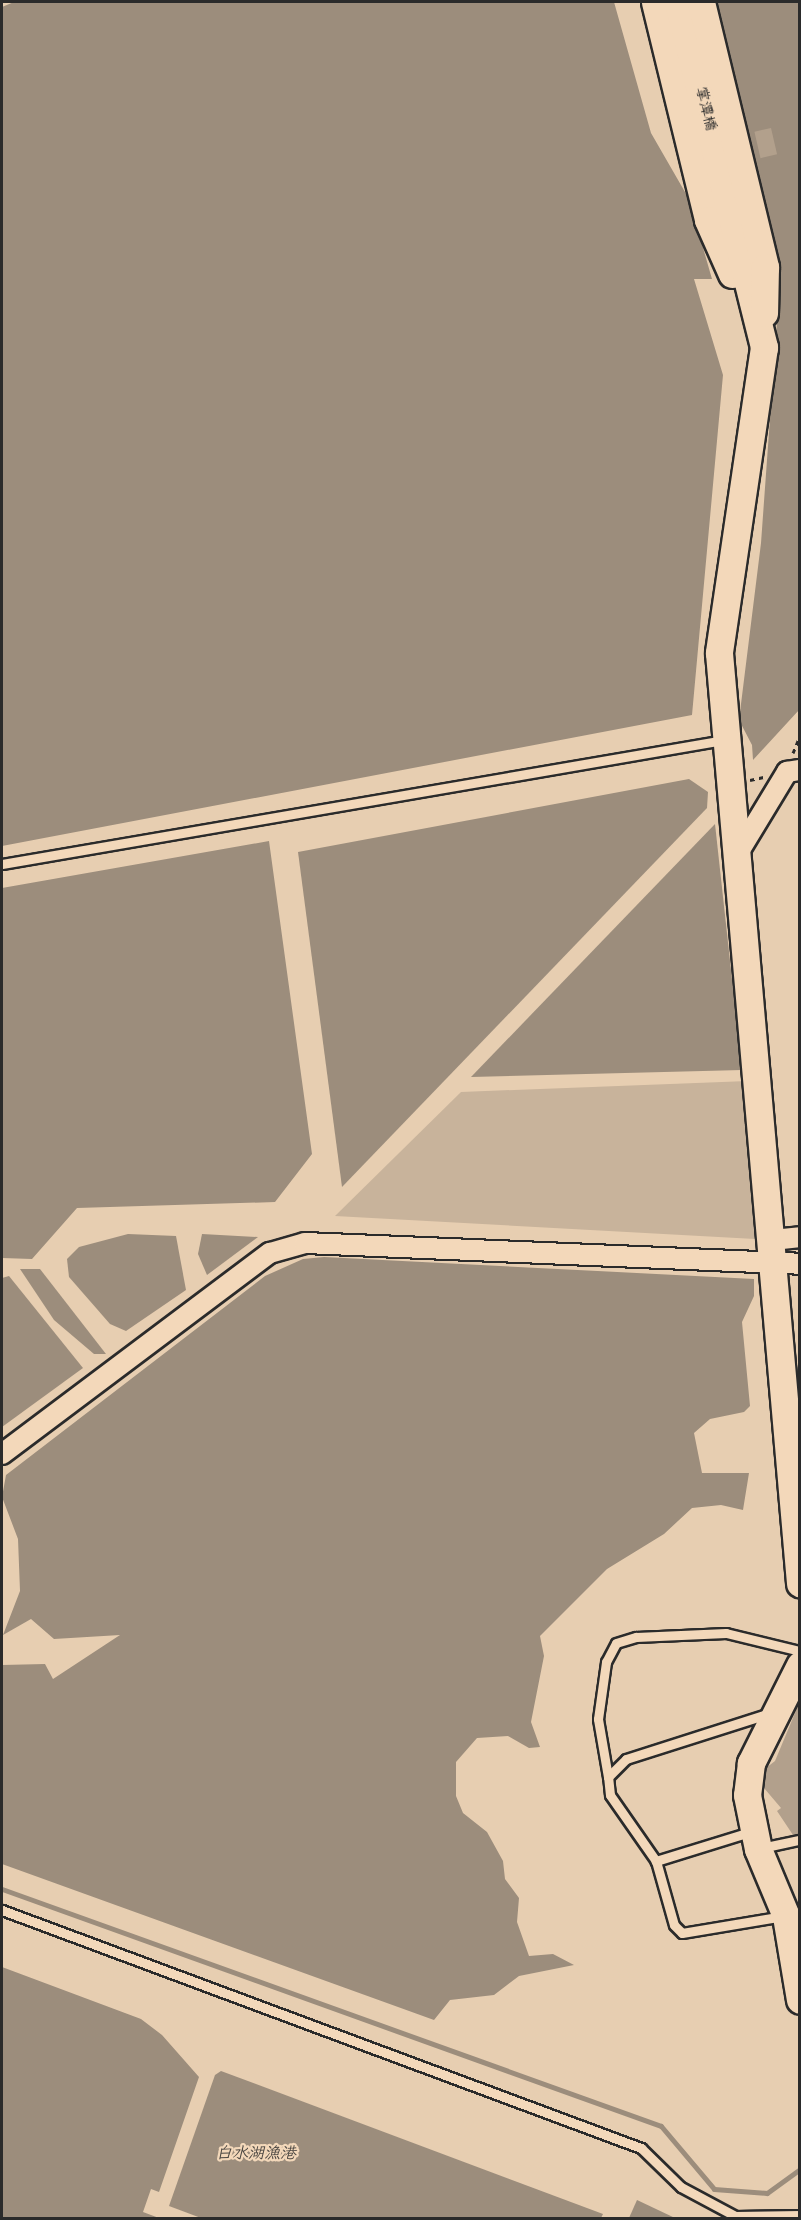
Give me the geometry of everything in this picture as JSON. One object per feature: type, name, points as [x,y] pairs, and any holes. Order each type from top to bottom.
[{"type":"street","points":[[655,2],[708,220],[764,347]]},
{"type":"street","name":"掌潭橋","points":[[678,2],[764,347]]},
{"type":"street","points":[[701,2],[765,267],[764,347],[719,653],[738,853],[787,1251],[800,1583]]},
{"type":"street","points":[[738,853],[787,772],[800,770]]},
{"type":"street","points":[[2,1454],[270,1253],[306,1243],[787,1251]]},
{"type":"street","points":[[797,1677],[751,1763],[747,1795],[756,1840],[793,1916],[800,2000]]},
{"type":"lane","points":[[2,864],[727,739]]},
{"type":"lane","points":[[793,1916],[682,1933],[674,1925],[656,1861],[610,1795],[598,1719],[606,1662],[616,1643],[636,1637],[726,1633],[800,1651]]},
{"type":"lane","points":[[608,1777],[626,1759],[778,1711]]},
{"type":"lane","points":[[656,1861],[756,1840],[800,1840]]},
{"type":"lane","points":[[2,1910],[641,2148],[681,2187],[735,2216],[800,2215]]},
{"type":"shaded area","points":[[748,1081],[755,1239],[335,1216],[461,1092]]},
{"type":"water","points":[[14,2],[614,2],[651,133],[689,199],[712,279],[694,279],[723,375],[692,715],[2,846],[2,7]]},
{"type":"water","points":[[715,2],[799,2],[799,710],[753,760],[752,745],[739,720],[761,543],[778,308]]},
{"type":"water","points":[[689,779],[708,792],[707,808],[342,1187],[298,852]]},
{"type":"water","points":[[715,824],[742,1070],[471,1077]]},
{"type":"water","points":[[269,841],[312,1154],[275,1202],[77,1208],[32,1259],[2,1258],[2,888]]},
{"type":"water","points":[[128,1234],[176,1236],[186,1290],[126,1331],[110,1324],[69,1277],[67,1259],[79,1247]]},
{"type":"water","points":[[202,1234],[258,1237],[207,1275],[198,1254]]},
{"type":"water","points":[[324,1257],[754,1279],[754,1296],[742,1322],[750,1406],[744,1412],[710,1419],[694,1433],[702,1473],[749,1473],[743,1510],[721,1505],[692,1508],[664,1534],[607,1569],[540,1636],[544,1656],[531,1722],[540,1747],[529,1748],[508,1736],[477,1738],[456,1762],[456,1796],[463,1813],[487,1832],[503,1861],[505,1879],[519,1898],[517,1922],[529,1956],[553,1954],[574,1965],[519,1976],[494,1995],[450,2000],[434,2020],[2,1864],[2,1665],[45,1664],[53,1679],[120,1635],[54,1639],[31,1619],[3,1635],[20,1591],[18,1539],[2,1497],[6,1475],[265,1276],[303,1259]]},
{"type":"water","points":[[20,1269],[40,1269],[106,1354],[94,1354],[54,1320]]},
{"type":"water","points":[[9,1276],[83,1368],[2,1427],[2,1278]]},
{"type":"water","points":[[2,1967],[141,2019],[162,2035],[199,2077],[159,2192],[151,2189],[143,2212],[159,2218],[2,2218]]},
{"type":"water","name":"白水湖漁港","points":[[221,2071],[603,2214],[601,2218],[201,2218],[169,2206],[215,2075]]},
{"type":"water","points":[[637,2200],[675,2218],[629,2218]]},
{"type":"building","points":[[771,128],[777,154],[761,158],[754,132]]},
{"type":"building","points":[[800,1701],[800,1833],[793,1835],[777,1811],[781,1808],[764,1788],[766,1768],[775,1761]]},
{"type":"waterway","points":[[2,1889],[661,2126],[714,2189],[767,2193],[800,2169]]}]
